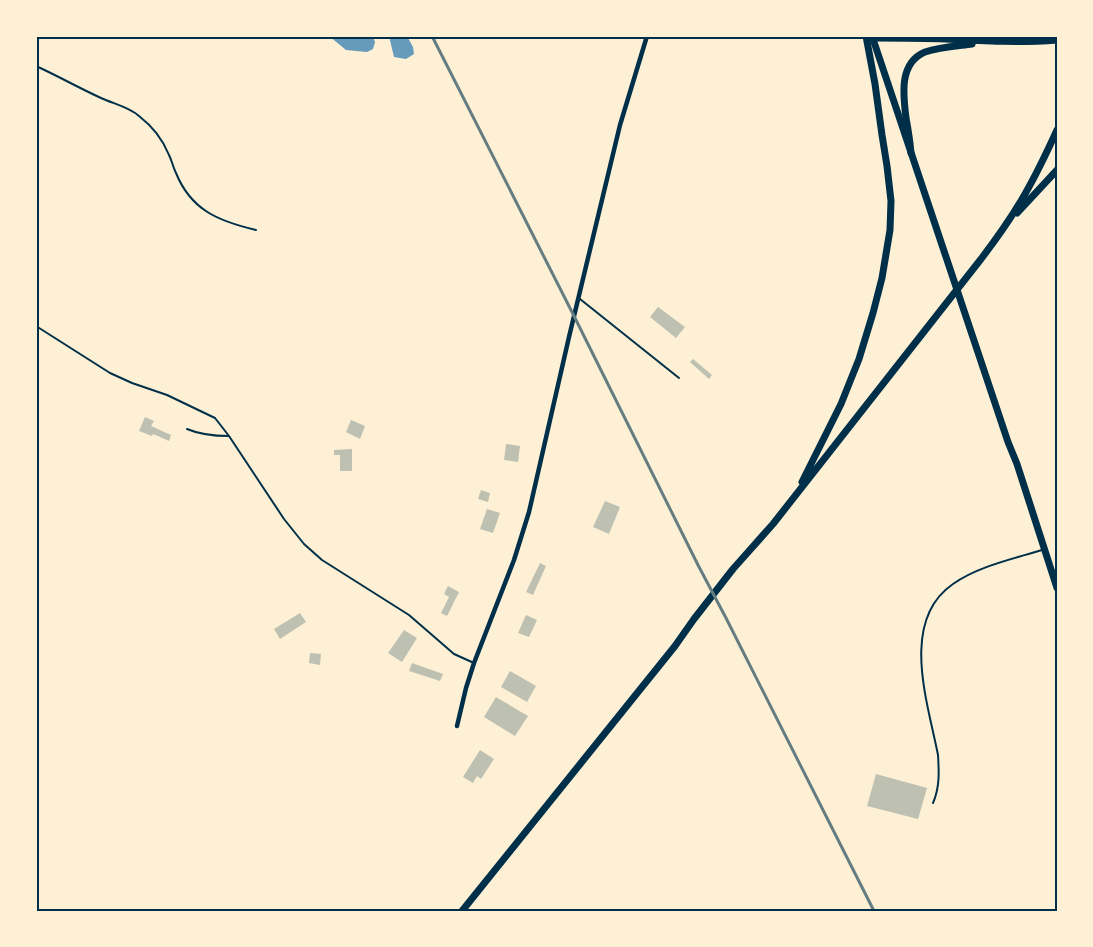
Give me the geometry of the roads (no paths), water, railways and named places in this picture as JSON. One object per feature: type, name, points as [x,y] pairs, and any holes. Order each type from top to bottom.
[{"type":"main road","points":[[870,37],[987,42],[1040,42],[1057,40]]},
{"type":"main road","points":[[870,37],[912,153],[1057,588]]},
{"type":"main road","points":[[796,495],[842,404],[860,359],[882,278],[890,230],[891,201],[870,37]]},
{"type":"main road","points":[[912,153],[904,101],[906,70],[914,59],[925,52],[940,48],[987,42]]},
{"type":"main road","points":[[462,911],[675,646],[733,569],[773,524],[981,259],[1005,226],[1024,195],[1042,164],[1057,130]]},
{"type":"main road","points":[[1005,226],[1057,170]]},
{"type":"street","points":[[456,726],[474,663],[514,560],[529,512],[578,297],[620,125],[647,36]]},
{"type":"lane","points":[[578,297],[679,378]]},
{"type":"lane","points":[[36,326],[110,373],[166,395],[215,418],[284,519],[304,544],[322,560],[409,616],[454,654],[474,663]]},
{"type":"lane","points":[[187,429],[213,436],[229,436]]},
{"type":"lane","points":[[933,803],[938,792],[938,755],[922,672],[922,648],[925,623],[929,612],[943,592],[963,578],[985,568],[1044,550]]},
{"type":"water","points":[[329,36],[373,36],[375,42],[373,49],[367,52],[346,50]]},
{"type":"water","points":[[389,36],[407,36],[413,47],[414,54],[406,59],[394,57]]},
{"type":"railway","points":[[432,36],[874,911]]}]
